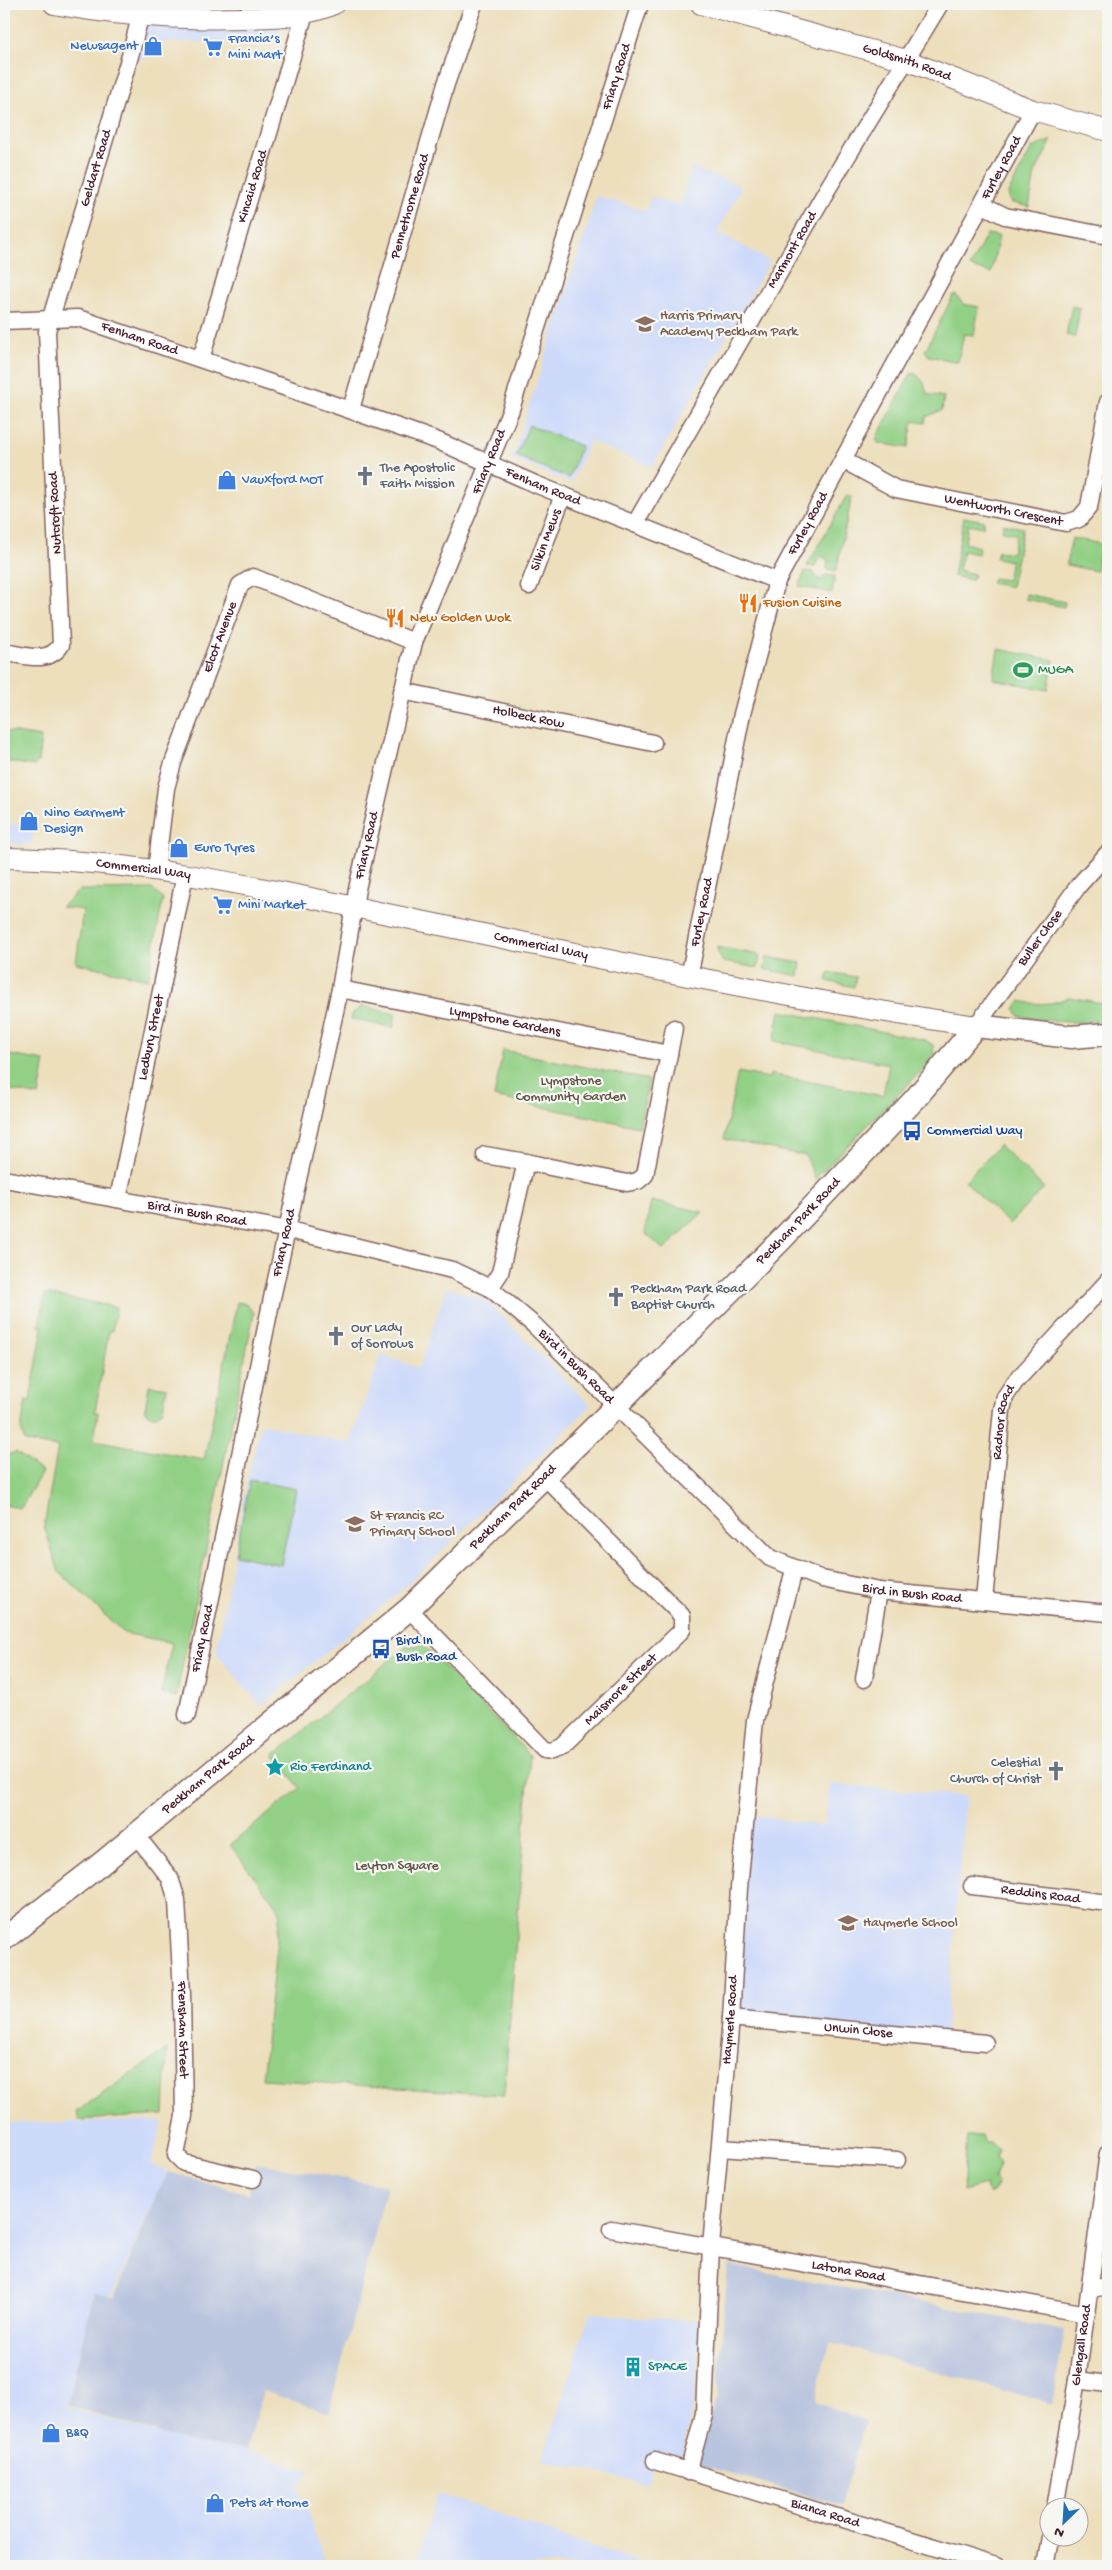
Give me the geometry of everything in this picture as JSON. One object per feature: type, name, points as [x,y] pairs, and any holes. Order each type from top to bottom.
[{"type":"main road","name":"Commercial Way","points":[[976,1026],[1071,1037],[1108,1034]]},
{"type":"main road","name":"Peckham Park Road","points":[[4,1939],[409,1609],[830,1190],[922,1092],[976,1026]]},
{"type":"street","points":[[54,4],[140,17],[230,18],[284,16],[305,13],[334,4]]},
{"type":"street","name":"Pennethorne Road","points":[[351,409],[446,84],[474,4]]},
{"type":"street","name":"Friary Road","points":[[187,1714],[272,1298],[340,989],[358,889],[414,642],[490,464],[510,412],[640,4]]},
{"type":"street","name":"Goldsmith Road","points":[[702,4],[906,60],[1034,110],[1108,131]]},
{"type":"street","name":"Marmont Road","points":[[635,524],[828,188],[940,4]]},
{"type":"street","name":"Kincaid Road","points":[[201,359],[305,13]]},
{"type":"street","name":"Geldart Road","points":[[51,319],[140,17]]},
{"type":"street","name":"Furley Road","points":[[689,977],[742,714],[777,581],[1034,110]]},
{"type":"street","points":[[983,205],[1005,216],[1108,236]]},
{"type":"street","name":"Fenham Road","points":[[4,321],[78,318],[351,409],[438,441],[563,495],[777,581]]},
{"type":"street","name":"Nutcroft Road","points":[[4,652],[46,658],[56,654],[61,645],[47,331],[51,319]]},
{"type":"street","name":"Wentworth Crescent","points":[[843,460],[896,489],[1066,522],[1079,519],[1088,508],[1108,402]]},
{"type":"street","name":"Silkin Mews","points":[[528,586],[563,495]]},
{"type":"street","name":"Elcot Avenue","points":[[156,871],[166,788],[173,763],[240,585],[253,577],[414,642]]},
{"type":"street","name":"Holbeck Row","points":[[402,691],[653,743]]},
{"type":"street","name":"Buller Close","points":[[976,1026],[1079,885],[1108,853]]},
{"type":"street","name":"Commercial Way","points":[[4,858],[65,861],[156,871],[273,890],[689,977],[976,1026]]},
{"type":"street","name":"Ledbury Street","points":[[118,1199],[186,875]]},
{"type":"street","name":"Lympstone Gardens","points":[[340,989],[669,1054]]},
{"type":"street","points":[[485,1155],[627,1182],[638,1181],[645,1175],[674,1028]]},
{"type":"street","points":[[490,1288],[500,1273],[526,1162]]},
{"type":"street","name":"Bird in Bush Road","points":[[4,1179],[288,1230],[452,1270],[490,1288],[534,1325],[617,1404],[770,1558],[794,1570],[822,1579],[879,1590],[1108,1613]]},
{"type":"street","name":"Radnor Road","points":[[984,1601],[1002,1410],[1005,1397],[1025,1370],[1108,1281]]},
{"type":"street","name":"Maismore Street","points":[[409,1609],[545,1750],[552,1751],[562,1747],[682,1630],[682,1616],[544,1476]]},
{"type":"street","name":"Haymerle Road","points":[[688,2472],[704,2414],[711,2246],[754,1720],[794,1570]]},
{"type":"street","points":[[864,1679],[879,1590]]},
{"type":"street","name":"Frensham Street","points":[[135,1834],[170,1878],[177,1900],[182,1984],[184,2116],[176,2155],[184,2163],[253,2179]]},
{"type":"street","name":"Reddins Road","points":[[972,1886],[1108,1903]]},
{"type":"street","name":"Unwin Close","points":[[731,2018],[985,2043]]},
{"type":"street","points":[[720,2148],[897,2160]]},
{"type":"street","name":"Glengall Road","points":[[1057,2498],[1091,2289],[1108,2153]]},
{"type":"street","name":"Latona Road","points":[[611,2229],[1087,2314]]},
{"type":"street","points":[[1091,2289],[1108,2286]]},
{"type":"street","points":[[1077,2380],[1108,2384]]},
{"type":"street","name":"Bianca Road","points":[[655,2461],[996,2566]]},
{"type":"street","points":[[1045,2566],[1048,2548]]},
{"type":"shaded area","points":[[284,16],[276,42],[150,42],[144,60],[130,56],[140,17]]},
{"type":"shaded area","name":"Harris Primary Academy Peckham Park","points":[[692,167],[742,187],[717,232],[770,261],[652,467],[590,441],[571,483],[512,459],[597,196],[646,211],[651,197],[680,206]]},
{"type":"shaded area","points":[[4,823],[34,828],[31,845],[4,843]]},
{"type":"shaded area","name":"St Francis RC Primary School","points":[[447,1287],[485,1300],[591,1406],[403,1589],[261,1706],[216,1653],[248,1477],[261,1424],[350,1443],[381,1355],[419,1368]]},
{"type":"shaded area","name":"Haymerle School","points":[[830,1784],[966,1796],[945,2038],[734,2019],[750,1815],[824,1826]]},
{"type":"shaded area","points":[[163,2121],[151,2164],[169,2172],[157,2193],[111,2298],[94,2292],[66,2407],[195,2444],[246,2450],[310,2472],[298,2486],[327,2566],[4,2566],[4,2123]]},
{"type":"shaded area","points":[[256,2163],[387,2186],[329,2413],[263,2391],[246,2450],[195,2444],[67,2405],[94,2292],[114,2298],[157,2193],[169,2172],[249,2194]]},
{"type":"shaded area","points":[[728,2265],[1065,2330],[1052,2404],[829,2342],[815,2401],[865,2422],[841,2505],[701,2465],[698,2457],[717,2397]]},
{"type":"shaded area","name":"SPACE","points":[[590,2312],[639,2318],[697,2320],[702,2330],[692,2411],[682,2452],[671,2457],[658,2451],[647,2484],[543,2459]]},
{"type":"shaded area","points":[[438,2494],[651,2566],[414,2566]]},
{"type":"green space","points":[[1052,140],[1035,173],[1029,207],[1010,202],[1008,193],[1032,148]]},
{"type":"green space","points":[[987,234],[999,236],[991,273],[970,267]]},
{"type":"green space","points":[[956,295],[963,304],[979,307],[974,335],[964,334],[958,362],[929,356],[925,351],[953,296]]},
{"type":"green space","points":[[1072,306],[1080,308],[1075,337],[1066,335]]},
{"type":"green space","points":[[911,374],[916,374],[924,383],[927,394],[944,397],[942,410],[926,417],[925,423],[913,421],[908,448],[878,443],[876,439]]},
{"type":"green space","points":[[529,425],[581,446],[569,478],[516,456]]},
{"type":"green space","points":[[847,495],[852,496],[836,571],[827,569],[828,560],[821,556],[818,558],[815,567],[807,566]]},
{"type":"green space","points":[[964,517],[984,521],[983,527],[968,524],[965,543],[979,547],[978,554],[963,551],[959,570],[974,574],[972,580],[953,576]]},
{"type":"green space","points":[[1003,524],[1023,528],[1011,587],[991,583],[993,578],[1007,580],[1011,561],[996,558],[998,551],[1012,553],[1016,534],[1002,531]]},
{"type":"green space","points":[[1072,538],[1101,544],[1096,571],[1066,565]]},
{"type":"green space","points":[[805,571],[814,572],[815,576],[821,580],[826,575],[835,576],[832,593],[799,586]]},
{"type":"green space","points":[[1026,594],[1065,602],[1064,607],[1025,599]]},
{"type":"green space","name":"MUGA","points":[[998,649],[1054,660],[1048,690],[993,679]]},
{"type":"green space","points":[[4,731],[41,737],[38,762],[34,766],[4,761]]},
{"type":"green space","points":[[152,889],[163,899],[148,979],[76,963],[83,910],[61,907],[80,890]]},
{"type":"green space","points":[[717,947],[760,955],[758,968],[723,962]]},
{"type":"green space","points":[[767,957],[801,963],[799,976],[764,969]]},
{"type":"green space","points":[[829,972],[856,977],[854,987],[827,981]]},
{"type":"green space","points":[[1069,997],[1108,1004],[1108,1019],[1086,1022],[1052,1021],[1018,1016],[1015,1009],[1020,1001],[1045,1004]]},
{"type":"green space","points":[[362,1006],[396,1014],[393,1028],[351,1019],[352,1014]]},
{"type":"green space","points":[[780,1011],[925,1040],[933,1045],[934,1058],[815,1179],[806,1156],[724,1139],[738,1072],[769,1078],[770,1074],[883,1096],[889,1064],[774,1041]]},
{"type":"green space","name":"Lympstone Community Garden","points":[[503,1050],[649,1080],[639,1127],[494,1097]]},
{"type":"green space","points":[[4,1054],[45,1061],[39,1096],[4,1089]]},
{"type":"green space","points":[[999,1145],[1044,1188],[1009,1224],[965,1181]]},
{"type":"green space","points":[[651,1201],[703,1212],[664,1250],[645,1233]]},
{"type":"green space","points":[[45,1294],[116,1307],[112,1331],[109,1331],[95,1412],[98,1412],[94,1440],[204,1460],[237,1302],[247,1304],[254,1313],[176,1698],[161,1694],[172,1643],[124,1633],[59,1572],[44,1526],[58,1447],[25,1442],[21,1429],[26,1400],[30,1401],[43,1327],[39,1326]]},
{"type":"green space","points":[[149,1385],[167,1388],[163,1409],[157,1416],[152,1416],[145,1410]]},
{"type":"green space","points":[[16,1452],[42,1472],[21,1508],[4,1505],[4,1456]]},
{"type":"green space","points":[[250,1480],[296,1489],[281,1565],[235,1555]]},
{"type":"green space","name":"Leyton Square","points":[[423,1645],[530,1755],[504,2095],[262,2079],[280,1911],[230,1845],[300,1788],[274,1755],[407,1646]]},
{"type":"green space","points":[[4,1675],[10,1675],[8,1756],[4,1756]]},
{"type":"green space","points":[[167,2049],[164,2115],[79,2120],[76,2112]]},
{"type":"green space","points":[[967,2136],[981,2136],[986,2143],[992,2143],[999,2150],[996,2159],[1000,2163],[994,2178],[998,2183],[993,2193],[988,2194],[986,2185],[963,2191]]},
{"type":"place","name":"Newsagent","points":[[153,46]]},
{"type":"place","name":"Francia’s Mini Mart","points":[[213,47]]},
{"type":"place","name":"Harris Primary Academy Peckham Park","points":[[645,324]]},
{"type":"place","name":"The Apostolic Faith Mission","points":[[365,476]]},
{"type":"place","name":"Vauxford MOT","points":[[227,480]]},
{"type":"place","name":"Fusion Cuisine","points":[[748,603]]},
{"type":"place","name":"New Golden Wok","points":[[395,618]]},
{"type":"place","name":"MUGA","points":[[1023,670]]},
{"type":"place","name":"Nino Garment Design","points":[[29,821]]},
{"type":"place","name":"Euro Tyres","points":[[179,848]]},
{"type":"place","name":"Mini Market","points":[[223,905]]},
{"type":"place","name":"Commercial Way","points":[[912,1131]]},
{"type":"place","name":"Peckham Park Road Baptist Church","points":[[616,1297]]},
{"type":"place","name":"Our Lady of Sorrows","points":[[336,1336]]},
{"type":"place","name":"St Francis RC Primary School","points":[[355,1524]]},
{"type":"place","name":"Bird In Bush Road","points":[[381,1649]]},
{"type":"place","name":"Rio Ferdinand","points":[[275,1767]]},
{"type":"place","name":"Celestial Church of Christ","points":[[1056,1771]]},
{"type":"place","name":"Haymerle School","points":[[848,1923]]},
{"type":"place","name":"SPACE","points":[[633,2367]]},
{"type":"place","name":"B&Q","points":[[51,2433]]},
{"type":"place","name":"Pets at Home","points":[[215,2503]]}]
